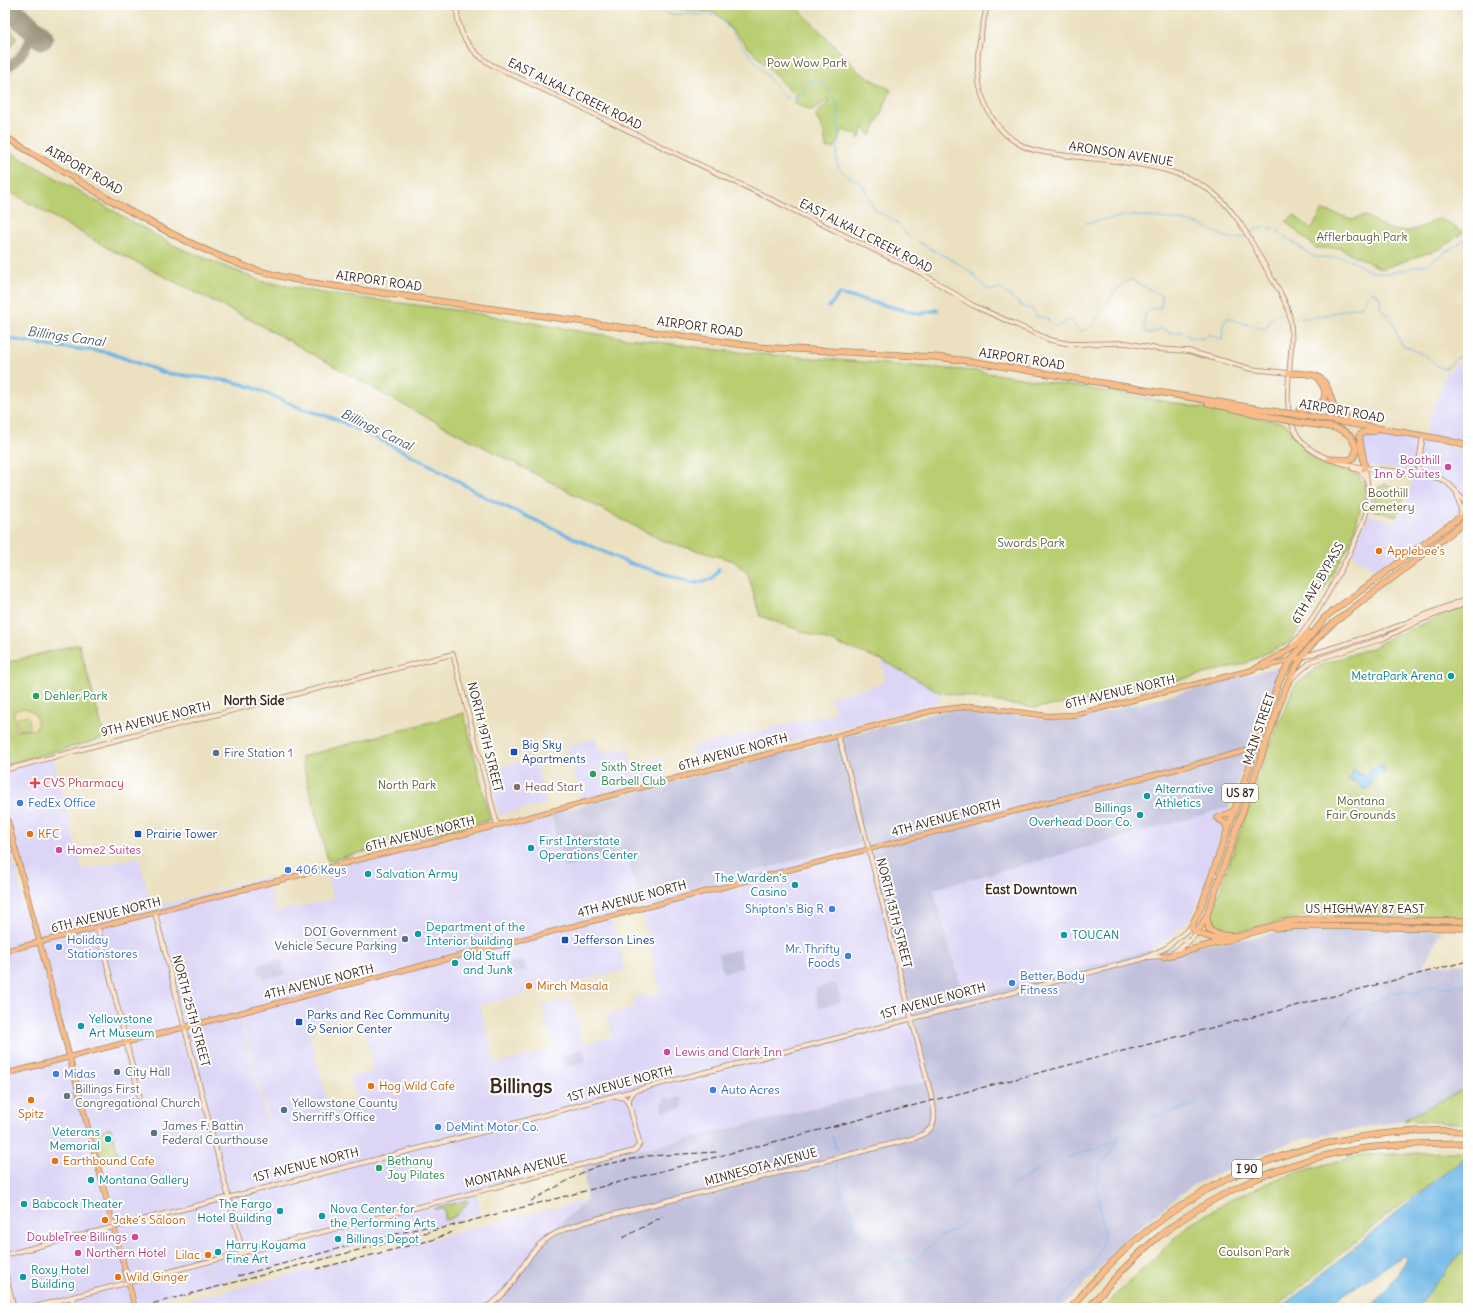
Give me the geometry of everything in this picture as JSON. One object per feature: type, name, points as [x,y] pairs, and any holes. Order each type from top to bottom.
[{"type":"highway","name":"AIRPORT ROAD","points":[[5,137],[162,229],[191,244],[240,265],[265,273],[306,282],[758,347],[935,357],[969,361],[1278,412],[1300,413],[1374,428],[1424,436],[1468,446]]},
{"type":"highway","points":[[1289,373],[1312,375],[1325,381],[1338,413],[1374,428]]},
{"type":"highway","points":[[1300,413],[1318,406],[1324,398],[1325,392],[1323,385],[1312,375]]},
{"type":"highway","points":[[1188,397],[1218,406],[1348,432],[1352,436],[1356,451],[1353,458],[1349,460],[1329,459]]},
{"type":"highway","points":[[1365,468],[1359,444],[1360,434],[1368,431],[1388,430]]},
{"type":"highway","name":"US 87","points":[[1292,659],[1326,617],[1468,511]]},
{"type":"highway","name":"MAIN STREET","points":[[1207,915],[1287,683],[1303,657],[1328,628],[1468,520]]},
{"type":"highway","points":[[1282,655],[1297,644],[1326,617]]},
{"type":"highway","name":"MAIN STREET","points":[[1191,927],[1202,907],[1227,829],[1280,681],[1292,659]]},
{"type":"highway","points":[[1227,829],[1225,823],[1217,818],[1234,811]]},
{"type":"highway","points":[[1207,915],[1206,923],[1209,930],[1218,935],[1237,936]]},
{"type":"highway","name":"1ST AVENUE NORTH","points":[[1197,933],[1207,915]]},
{"type":"highway","name":"US HIGHWAY 87 EAST","points":[[1163,957],[1212,946],[1237,936],[1286,922],[1307,920],[1468,921]]},
{"type":"highway","name":"US HIGHWAY 87 EAST","points":[[1263,929],[1303,926],[1468,928]]},
{"type":"highway","points":[[1191,927],[1197,933],[1215,939],[1228,940]]},
{"type":"highway","name":"I 90","points":[[1071,1308],[1106,1267],[1144,1232],[1183,1204],[1223,1180],[1267,1160],[1304,1148],[1357,1136],[1402,1132],[1468,1131]]},
{"type":"highway","name":"I 90","points":[[1088,1308],[1115,1277],[1152,1242],[1177,1224],[1229,1192],[1271,1173],[1315,1159],[1358,1149],[1405,1145],[1468,1143]]},
{"type":"main road","name":"EAST ALKALI CREEK ROAD","points":[[457,5],[457,14],[462,34],[475,53],[492,65],[923,274],[972,305],[1045,338],[1070,344],[1127,343],[1157,349],[1188,351],[1251,370],[1289,373]]},
{"type":"main road","name":"ARONSON AVENUE","points":[[987,5],[978,51],[978,80],[984,104],[989,114],[1008,135],[1024,147],[1048,153],[1154,168],[1183,175],[1207,188],[1223,201],[1250,238],[1287,306],[1291,333],[1287,406],[1295,431],[1309,448],[1329,459],[1365,468],[1417,474],[1441,479],[1449,484],[1468,503]]},
{"type":"main road","points":[[1417,474],[1424,436]]},
{"type":"main road","points":[[1329,459],[1359,470],[1366,477]]},
{"type":"main road","name":"6TH AVE BYPASS","points":[[1282,655],[1295,642],[1311,618],[1346,558],[1367,506],[1368,487],[1365,468]]},
{"type":"main road","points":[[1457,493],[1461,510],[1458,518]]},
{"type":"main road","points":[[1252,670],[1329,650],[1380,633],[1468,598]]},
{"type":"main road","points":[[1287,683],[1312,661],[1382,639],[1418,621],[1468,602]]},
{"type":"main road","name":"9TH AVENUE NORTH","points":[[5,770],[453,654]]},
{"type":"main road","name":"NORTH 19TH STREET","points":[[453,654],[497,825]]},
{"type":"main road","name":"6TH AVENUE NORTH","points":[[5,951],[497,825],[931,711],[960,706],[984,707],[1048,716],[1074,715],[1252,670],[1282,655]]},
{"type":"main road","name":"NORTH 13TH STREET","points":[[838,736],[931,1095]]},
{"type":"main road","name":"4TH AVENUE NORTH","points":[[5,1074],[1265,746]]},
{"type":"main road","points":[[5,810],[135,1308]]},
{"type":"main road","name":"NORTH 25TH STREET","points":[[155,913],[243,1253]]},
{"type":"main road","name":"1ST AVENUE NORTH","points":[[5,1255],[508,1125],[1147,957],[1174,943],[1191,927]]},
{"type":"main road","points":[[98,928],[140,1098]]},
{"type":"main road","name":"1ST AVENUE NORTH","points":[[1147,957],[1163,957],[1179,949],[1197,933]]},
{"type":"main road","points":[[629,1104],[629,1099],[634,1091]]},
{"type":"main road","name":"MINNESOTA AVENUE","points":[[483,1308],[507,1290],[539,1245],[560,1230],[920,1136],[928,1132],[934,1122],[934,1110],[931,1095]]},
{"type":"main road","points":[[614,1096],[624,1098],[629,1104]]},
{"type":"main road","name":"MONTANA AVENUE","points":[[30,1308],[129,1284],[634,1151],[639,1145],[639,1141],[629,1104]]},
{"type":"main road","points":[[5,1272],[14,1308]]},
{"type":"main road","points":[[72,1298],[74,1308]]},
{"type":"shaded area","points":[[1468,362],[1468,446],[1424,436],[1446,373],[1459,363]]},
{"type":"shaded area","points":[[1383,433],[1417,439],[1468,452],[1468,506],[1380,573],[1352,554],[1368,514],[1393,522],[1405,512],[1414,471],[1368,466],[1360,438],[1364,434]]},
{"type":"shaded area","points":[[882,660],[939,692],[940,702],[697,767],[691,747],[835,713],[831,697],[885,683]]},
{"type":"shaded area","points":[[1282,666],[1229,807],[1046,859],[933,889],[964,998],[1147,951],[1248,939],[1284,930],[1442,930],[1423,966],[1468,964],[1468,1087],[1404,1120],[1292,1141],[1193,1185],[1138,1228],[1061,1308],[474,1308],[489,1303],[506,1287],[540,1240],[587,1200],[583,1164],[931,1080],[866,842],[639,901],[626,853],[565,868],[550,814],[927,715],[957,709],[1060,721],[1082,718]]},
{"type":"shaded area","points":[[596,738],[601,754],[628,748],[633,766],[662,757],[667,780],[582,803],[567,746]]},
{"type":"shaded area","points":[[53,757],[82,870],[139,857],[152,908],[266,877],[275,912],[333,899],[326,868],[550,814],[565,868],[626,853],[639,901],[866,842],[931,1080],[475,1190],[481,1214],[125,1308],[5,1308],[5,951],[40,941],[5,810],[5,770]],"holes":[[[640,908],[661,992],[633,998],[635,1008],[607,1015],[612,1037],[583,1044],[571,999],[542,1005],[555,1049],[495,1064],[480,1005],[625,970],[611,916]],[[218,934],[270,1123],[267,1123]],[[361,1015],[375,1071],[349,1077],[356,1100],[329,1107],[307,1025]]]},
{"type":"shaded area","name":"Head Start","points":[[535,758],[546,804],[499,815],[488,770]]},
{"type":"shaded area","points":[[1229,807],[1206,885],[1190,919],[1168,939],[1147,951],[965,1001],[933,889]]},
{"type":"shaded area","points":[[5,832],[35,941],[5,949]]},
{"type":"shaded area","points":[[739,949],[743,968],[723,973],[718,954]]},
{"type":"shaded area","points":[[281,959],[285,974],[264,979],[262,974],[259,975],[257,965]]},
{"type":"shaded area","points":[[524,960],[527,970],[511,974],[508,964]]},
{"type":"shaded area","points":[[834,983],[837,986],[841,1002],[818,1008],[815,988]]},
{"type":"shaded area","points":[[584,1049],[586,1059],[585,1062],[565,1067],[562,1055]]},
{"type":"shaded area","points":[[669,1097],[670,1100],[682,1097],[683,1108],[663,1112],[661,1103],[665,1102],[664,1098]]},
{"type":"shaded area","points":[[587,1200],[540,1240],[506,1287],[489,1303],[474,1308],[157,1308]]},
{"type":"green space","name":"Pow Wow Park","points":[[663,5],[795,5],[859,72],[891,90],[871,136],[864,127],[859,139],[857,135],[842,130],[835,148],[826,148],[824,131],[815,115],[829,101],[828,99],[812,111],[793,103],[797,94],[789,90],[715,12],[665,7]]},
{"type":"green space","points":[[5,24],[14,33],[16,39],[5,54]]},
{"type":"green space","name":"Swords Park","points":[[5,149],[175,246],[261,281],[322,293],[463,311],[590,333],[726,351],[975,371],[1118,393],[1285,423],[1310,456],[1358,475],[1366,490],[1350,544],[1311,610],[1290,642],[1244,664],[1098,700],[1033,708],[939,692],[882,660],[760,616],[748,574],[734,561],[663,541],[402,404],[264,327],[108,248],[5,189]]},
{"type":"green space","name":"Afflerbaugh Park","points":[[1323,210],[1352,219],[1366,216],[1386,227],[1402,231],[1410,231],[1439,218],[1463,232],[1442,248],[1382,269],[1339,248],[1316,248],[1286,222],[1294,215],[1311,229]]},
{"type":"green space","name":"Boothill Cemetery","points":[[1384,484],[1406,491],[1396,517],[1371,509],[1379,486],[1383,487]]},
{"type":"green space","name":"Montana Fair Grounds","points":[[1468,605],[1468,918],[1306,915],[1234,933],[1224,933],[1211,928],[1209,923],[1264,761],[1294,686],[1315,669],[1326,663],[1374,647],[1389,638]]},
{"type":"green space","points":[[79,644],[105,738],[5,765],[5,663]]},
{"type":"green space","name":"North Park","points":[[464,713],[490,820],[328,861],[301,757]]},
{"type":"green space","points":[[1468,1087],[1468,1124],[1404,1120]]},
{"type":"green space","points":[[111,1128],[119,1158],[103,1162],[96,1132]]},
{"type":"green space","name":"Coulson Park","points":[[1468,1152],[1468,1157],[1390,1213],[1275,1308],[1104,1308],[1111,1299],[1189,1225],[1232,1199],[1284,1176],[1360,1155]]},
{"type":"green space","points":[[467,1200],[468,1202],[452,1218],[444,1220],[444,1209],[433,1209]]},
{"type":"green space","points":[[1468,1248],[1468,1308],[1417,1308],[1454,1260]]},
{"type":"sand","points":[[23,708],[33,713],[37,718],[36,729],[15,731],[14,711]],"holes":[[[27,716],[29,718],[30,726],[28,729],[19,730],[17,728],[16,719],[18,717]]]},
{"type":"water","points":[[1379,765],[1383,766],[1385,772],[1374,779],[1369,789],[1363,789],[1357,783],[1347,780],[1352,776],[1353,769],[1362,775],[1366,775]]},
{"type":"water","points":[[1468,1157],[1468,1248],[1454,1260],[1417,1308],[1371,1308],[1386,1291],[1406,1261],[1404,1255],[1323,1308],[1281,1308],[1446,1172]]},
{"type":"waterway","points":[[651,5],[669,14],[718,15],[785,98],[801,95],[808,81],[822,80],[838,105],[839,144],[836,156],[838,167],[846,175],[863,185],[874,209],[896,222],[910,238]]},
{"type":"waterway","name":"Billings Canal","points":[[1085,223],[1120,217],[1146,217],[1198,224],[1233,239],[1246,236]]},
{"type":"waterway","name":"Billings Canal","points":[[1248,234],[1262,227],[1273,228],[1314,257],[1347,258],[1369,271],[1386,274],[1428,264],[1468,238]]},
{"type":"waterway","points":[[918,242],[961,265],[972,273],[986,288],[992,290],[1001,289],[1022,306],[1033,310],[1037,317],[1046,318],[1055,327],[1060,326],[1068,320],[1082,331],[1091,327],[1102,311]]},
{"type":"waterway","points":[[1108,303],[1115,291],[1130,279],[1162,296],[1161,307],[1150,310],[1145,315],[1144,324],[1146,332],[1150,334],[1162,328],[1170,333],[1183,332],[1191,338],[1204,338],[1209,334],[1222,340],[1223,325],[1227,318],[1258,328],[1266,329],[1272,316],[1281,314]]},
{"type":"waterway","points":[[1295,317],[1312,318],[1361,307],[1370,292],[1377,293],[1380,299],[1380,307],[1393,323],[1401,344],[1428,357],[1438,367],[1445,369],[1457,358],[1468,357]]},
{"type":"waterway","name":"Billings Canal","points":[[829,307],[839,294],[920,314],[937,310]]},
{"type":"waterway","name":"Billings Canal","points":[[5,338],[50,346],[107,352],[165,373],[230,381],[252,387],[303,409],[333,418],[383,441],[428,464],[487,498],[626,562],[695,583],[712,579],[719,569]]},
{"type":"waterway","points":[[1341,1030],[1352,1013],[1376,1002],[1389,993],[1404,991],[1416,993],[1431,985],[1448,987],[1468,985]]},
{"type":"waterway","points":[[1067,1157],[1095,1149],[1115,1140],[1132,1124],[1196,1104]]},
{"type":"waterway","points":[[832,1136],[837,1151]]},
{"type":"waterway","points":[[1053,1308],[1096,1262],[1104,1235],[1097,1186],[1100,1164],[1110,1155],[1119,1137]]},
{"type":"waterway","points":[[1008,1187],[1031,1175],[1049,1161]]},
{"type":"waterway","points":[[836,1162],[843,1201],[853,1213],[852,1226],[855,1231],[867,1238],[881,1254],[890,1260],[897,1262],[915,1260],[940,1237],[955,1230],[967,1219]]},
{"type":"taxiway","points":[[5,69],[16,61],[25,50],[30,38],[28,25]]},
{"type":"runway","points":[[6,5],[42,38]]},
{"type":"railway","points":[[136,1308],[1468,961]]},
{"type":"railway","points":[[531,1201],[583,1172],[598,1166],[647,1156],[717,1152]]},
{"type":"railway","points":[[623,1238],[663,1216]]},
{"type":"railway","points":[[238,1276],[355,1244],[429,1226]]},
{"type":"railway","points":[[316,1269],[432,1240],[455,1231]]},
{"type":"place","name":"Boothill Inn & Suites","points":[[1448,467]]},
{"type":"place","name":"Applebee's","points":[[1379,551]]},
{"type":"place","name":"MetraPark Arena","points":[[1451,676]]},
{"type":"place","name":"Dehler Park","points":[[36,696]]},
{"type":"place","name":"Big Sky Apartments","points":[[514,752]]},
{"type":"place","name":"Fire Station 1","points":[[216,753]]},
{"type":"place","name":"Sixth Street Barbell Club","points":[[593,774]]},
{"type":"place","name":"CVS Pharmacy","points":[[35,783]]},
{"type":"place","name":"Head Start","points":[[517,787]]},
{"type":"place","name":"Alternative Athletics","points":[[1147,796]]},
{"type":"place","name":"FedEx Office","points":[[20,803]]},
{"type":"place","name":"Billings Overhead Door Co.","points":[[1140,815]]},
{"type":"place","name":"KFC","points":[[30,834]]},
{"type":"place","name":"Prairie Tower","points":[[138,834]]},
{"type":"place","name":"First Interstate Operations Center","points":[[531,848]]},
{"type":"place","name":"Home2 Suites","points":[[59,850]]},
{"type":"place","name":"406 Keys","points":[[288,870]]},
{"type":"place","name":"Salvation Army","points":[[368,874]]},
{"type":"place","name":"The Warden's Casino","points":[[795,885]]},
{"type":"place","name":"Shipton's Big R","points":[[832,909]]},
{"type":"place","name":"Department of the Interior building","points":[[418,934]]},
{"type":"place","name":"TOUCAN","points":[[1064,935]]},
{"type":"place","name":"DOI Government Vehicle Secure Parking","points":[[405,939]]},
{"type":"place","name":"Jefferson Lines","points":[[565,940]]},
{"type":"place","name":"Holiday Stationstores","points":[[59,947]]},
{"type":"place","name":"Mr. Thrifty Foods","points":[[848,956]]},
{"type":"place","name":"Old Stuff and Junk","points":[[455,963]]},
{"type":"place","name":"Better Body Fitness","points":[[1012,983]]},
{"type":"place","name":"Mirch Masala","points":[[529,986]]},
{"type":"place","name":"Parks and Rec Community & Senior Center","points":[[299,1022]]},
{"type":"place","name":"Yellowstone Art Museum","points":[[81,1026]]},
{"type":"place","name":"Lewis and Clark Inn","points":[[667,1052]]},
{"type":"place","name":"City Hall","points":[[117,1072]]},
{"type":"place","name":"Midas","points":[[56,1074]]},
{"type":"place","name":"Hog Wild Cafe","points":[[371,1086]]},
{"type":"place","name":"Auto Acres","points":[[713,1090]]},
{"type":"place","name":"Billings First Congregational Church","points":[[67,1096]]},
{"type":"place","name":"Spitz","points":[[31,1100]]},
{"type":"place","name":"Yellowstone County Sherriff's Office","points":[[284,1110]]},
{"type":"place","name":"DeMint Motor Co.","points":[[438,1127]]},
{"type":"place","name":"James F. Battin Federal Courthouse","points":[[154,1133]]},
{"type":"place","name":"Veterans Memorial","points":[[108,1139]]},
{"type":"place","name":"Earthbound Cafe","points":[[55,1161]]},
{"type":"place","name":"Bethany Joy Pilates","points":[[379,1168]]},
{"type":"place","name":"Montana Gallery","points":[[91,1180]]},
{"type":"place","name":"Babcock Theater","points":[[24,1204]]},
{"type":"place","name":"The Fargo Hotel Building","points":[[280,1211]]},
{"type":"place","name":"Nova Center for the Performing Arts","points":[[322,1216]]},
{"type":"place","name":"Jake's Saloon","points":[[105,1220]]},
{"type":"place","name":"DoubleTree Billings","points":[[135,1237]]},
{"type":"place","name":"Billings Depot","points":[[338,1239]]},
{"type":"place","name":"Harry Koyama Fine Art","points":[[218,1252]]},
{"type":"place","name":"Northern Hotel","points":[[78,1253]]},
{"type":"place","name":"Lilac","points":[[208,1255]]},
{"type":"place","name":"Roxy Hotel Building","points":[[23,1277]]},
{"type":"place","name":"Wild Ginger","points":[[118,1277]]},
{"type":"district","name":"North Side","points":[[254,700]]},
{"type":"district","name":"East Downtown","points":[[1031,889]]},
{"type":"district","name":"Billings","points":[[521,1086]]}]
